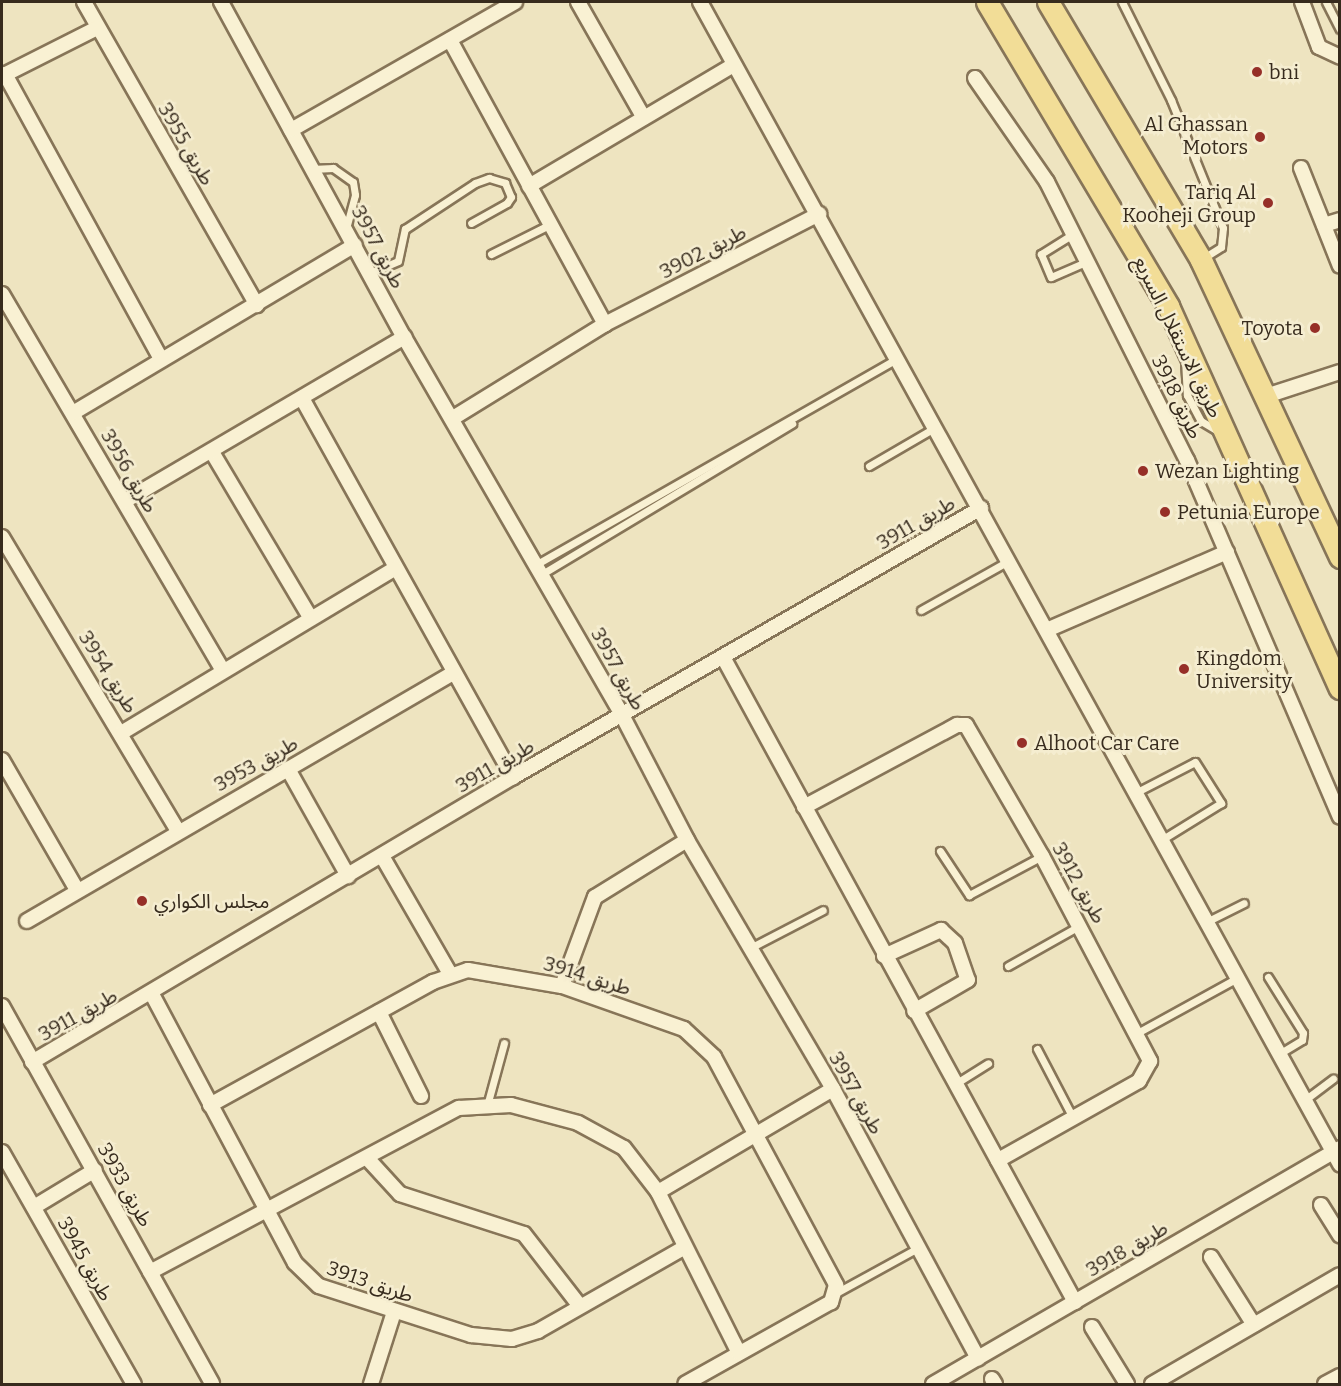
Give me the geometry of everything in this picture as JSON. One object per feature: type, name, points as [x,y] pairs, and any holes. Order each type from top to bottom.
[{"type":"main road","name":"طريق الاستقلال السريع","points":[[987,2],[1150,275],[1187,347],[1340,688]]},
{"type":"main road","points":[[1048,2],[1200,260],[1340,557]]},
{"type":"street","name":"طريق 3955","points":[[84,2],[257,305]]},
{"type":"street","name":"طريق 3957","points":[[220,2],[404,337],[453,418],[623,717],[687,840],[833,1089],[978,1358]]},
{"type":"street","points":[[291,130],[515,2]]},
{"type":"street","points":[[578,2],[644,118]]},
{"type":"street","points":[[700,2],[1049,629],[1162,839],[1337,1154]]},
{"type":"street","points":[[1302,2],[1319,47],[1340,57]]},
{"type":"street","points":[[97,28],[3,75],[161,358]]},
{"type":"street","points":[[450,40],[605,324]]},
{"type":"street","points":[[529,186],[734,65]]},
{"type":"street","name":"طريق 3918","points":[[975,78],[1047,182],[1088,261],[1227,552],[1340,817]]},
{"type":"street","points":[[1301,168],[1340,266]]},
{"type":"street","name":"طريق 3902","points":[[453,418],[605,324],[819,214]]},
{"type":"street","points":[[1324,225],[1340,220]]},
{"type":"street","points":[[73,413],[161,358],[257,305],[355,245]]},
{"type":"street","name":"طريق 3956","points":[[2,294],[222,669]]},
{"type":"street","points":[[125,501],[303,400],[404,337]]},
{"type":"street","points":[[1266,396],[1340,372]]},
{"type":"street","points":[[303,400],[513,777]]},
{"type":"street","points":[[212,452],[310,617]]},
{"type":"street","name":"طريق 3911","points":[[32,1062],[153,996],[513,777],[623,717],[981,508]]},
{"type":"street","name":"طريق 3954","points":[[2,537],[7,561],[123,732],[177,830]]},
{"type":"street","points":[[1049,629],[1227,552]]},
{"type":"street","points":[[123,732],[222,669],[396,568]]},
{"type":"street","points":[[723,657],[914,1011],[1076,1302]]},
{"type":"street","name":"طريق 3953","points":[[27,921],[177,830],[288,769],[454,672]]},
{"type":"street","name":"طريق 3912","points":[[804,807],[957,725],[966,725],[1042,856],[1148,1048],[1147,1073],[998,1160]]},
{"type":"street","points":[[2,760],[77,890]]},
{"type":"street","points":[[288,769],[348,876]]},
{"type":"street","points":[[562,986],[595,897],[687,840]]},
{"type":"street","points":[[382,856],[450,974]]},
{"type":"street","points":[[884,956],[941,930],[955,943],[968,980],[914,1011]]},
{"type":"street","name":"طريق 3914","points":[[210,1105],[450,974],[486,970],[562,986],[693,1034],[714,1057],[836,1289]]},
{"type":"street","name":"طريق 3913","points":[[153,996],[265,1208],[305,1277],[394,1312],[499,1340],[538,1331],[579,1305],[682,1249]]},
{"type":"street","name":"طريق 3933","points":[[2,1006],[212,1384]]},
{"type":"street","points":[[380,1012],[421,1096]]},
{"type":"street","points":[[657,1192],[833,1089]]},
{"type":"street","points":[[150,1272],[265,1208],[367,1158],[459,1108],[488,1102],[535,1110],[606,1135],[624,1148],[657,1192],[682,1249],[740,1353]]},
{"type":"street","name":"طريق 3945","points":[[2,1152],[134,1384]]},
{"type":"street","name":"طريق 3918","points":[[933,1384],[1337,1154]]},
{"type":"street","points":[[367,1158],[400,1194],[524,1234],[579,1305]]},
{"type":"street","points":[[34,1207],[95,1170]]},
{"type":"street","points":[[1321,1205],[1340,1236]]},
{"type":"street","points":[[1211,1257],[1254,1325]]},
{"type":"street","points":[[1152,1384],[1340,1275]]},
{"type":"street","points":[[685,1384],[831,1302],[836,1289]]},
{"type":"street","points":[[371,1384],[394,1312]]},
{"type":"street","points":[[1092,1327],[1127,1384]]},
{"type":"street","points":[[1325,1384],[1340,1376]]},
{"type":"lane","points":[[1122,2],[1171,100],[1223,228],[1221,247],[1200,260]]},
{"type":"lane","points":[[1326,2],[1340,29]]},
{"type":"lane","points":[[312,169],[333,168],[353,182],[356,195],[346,229]]},
{"type":"lane","points":[[370,273],[398,261],[405,229],[475,183],[489,178],[505,183],[511,197],[507,203],[471,223]]},
{"type":"lane","points":[[491,254],[551,224]]},
{"type":"lane","points":[[1073,234],[1041,254],[1051,277],[1088,261]]},
{"type":"lane","points":[[540,569],[898,358]]},
{"type":"lane","points":[[540,569],[823,402]]},
{"type":"lane","points":[[869,466],[936,427]]},
{"type":"lane","points":[[921,610],[1010,560]]},
{"type":"lane","points":[[1137,792],[1195,762],[1221,803],[1162,839]]},
{"type":"lane","points":[[940,851],[969,895],[1042,856]]},
{"type":"lane","points":[[1208,921],[1244,903]]},
{"type":"lane","points":[[750,948],[822,910]]},
{"type":"lane","points":[[1008,966],[1080,926]]},
{"type":"lane","points":[[1139,1032],[1239,977]]},
{"type":"lane","points":[[1268,977],[1303,1033],[1302,1040],[1280,1053]]},
{"type":"lane","points":[[488,1102],[504,1043]]},
{"type":"lane","points":[[1038,1049],[1073,1118]]},
{"type":"lane","points":[[955,1084],[988,1063]]},
{"type":"lane","points":[[1306,1099],[1333,1079]]},
{"type":"lane","points":[[836,1289],[918,1248]]},
{"type":"place","name":"bni","points":[[1257,72]]},
{"type":"place","name":"Al Ghassan Motors","points":[[1260,137]]},
{"type":"place","name":"Tariq Al Kooheji Group","points":[[1268,203]]},
{"type":"place","name":"Toyota","points":[[1315,328]]},
{"type":"place","name":"Wezan Lighting","points":[[1143,471]]},
{"type":"place","name":"Petunia Europe","points":[[1165,512]]},
{"type":"place","name":"Kingdom University","points":[[1184,669]]},
{"type":"place","name":"Alhoot Car Care","points":[[1022,743]]},
{"type":"place","name":"مجلس الكواري","points":[[142,901]]}]
